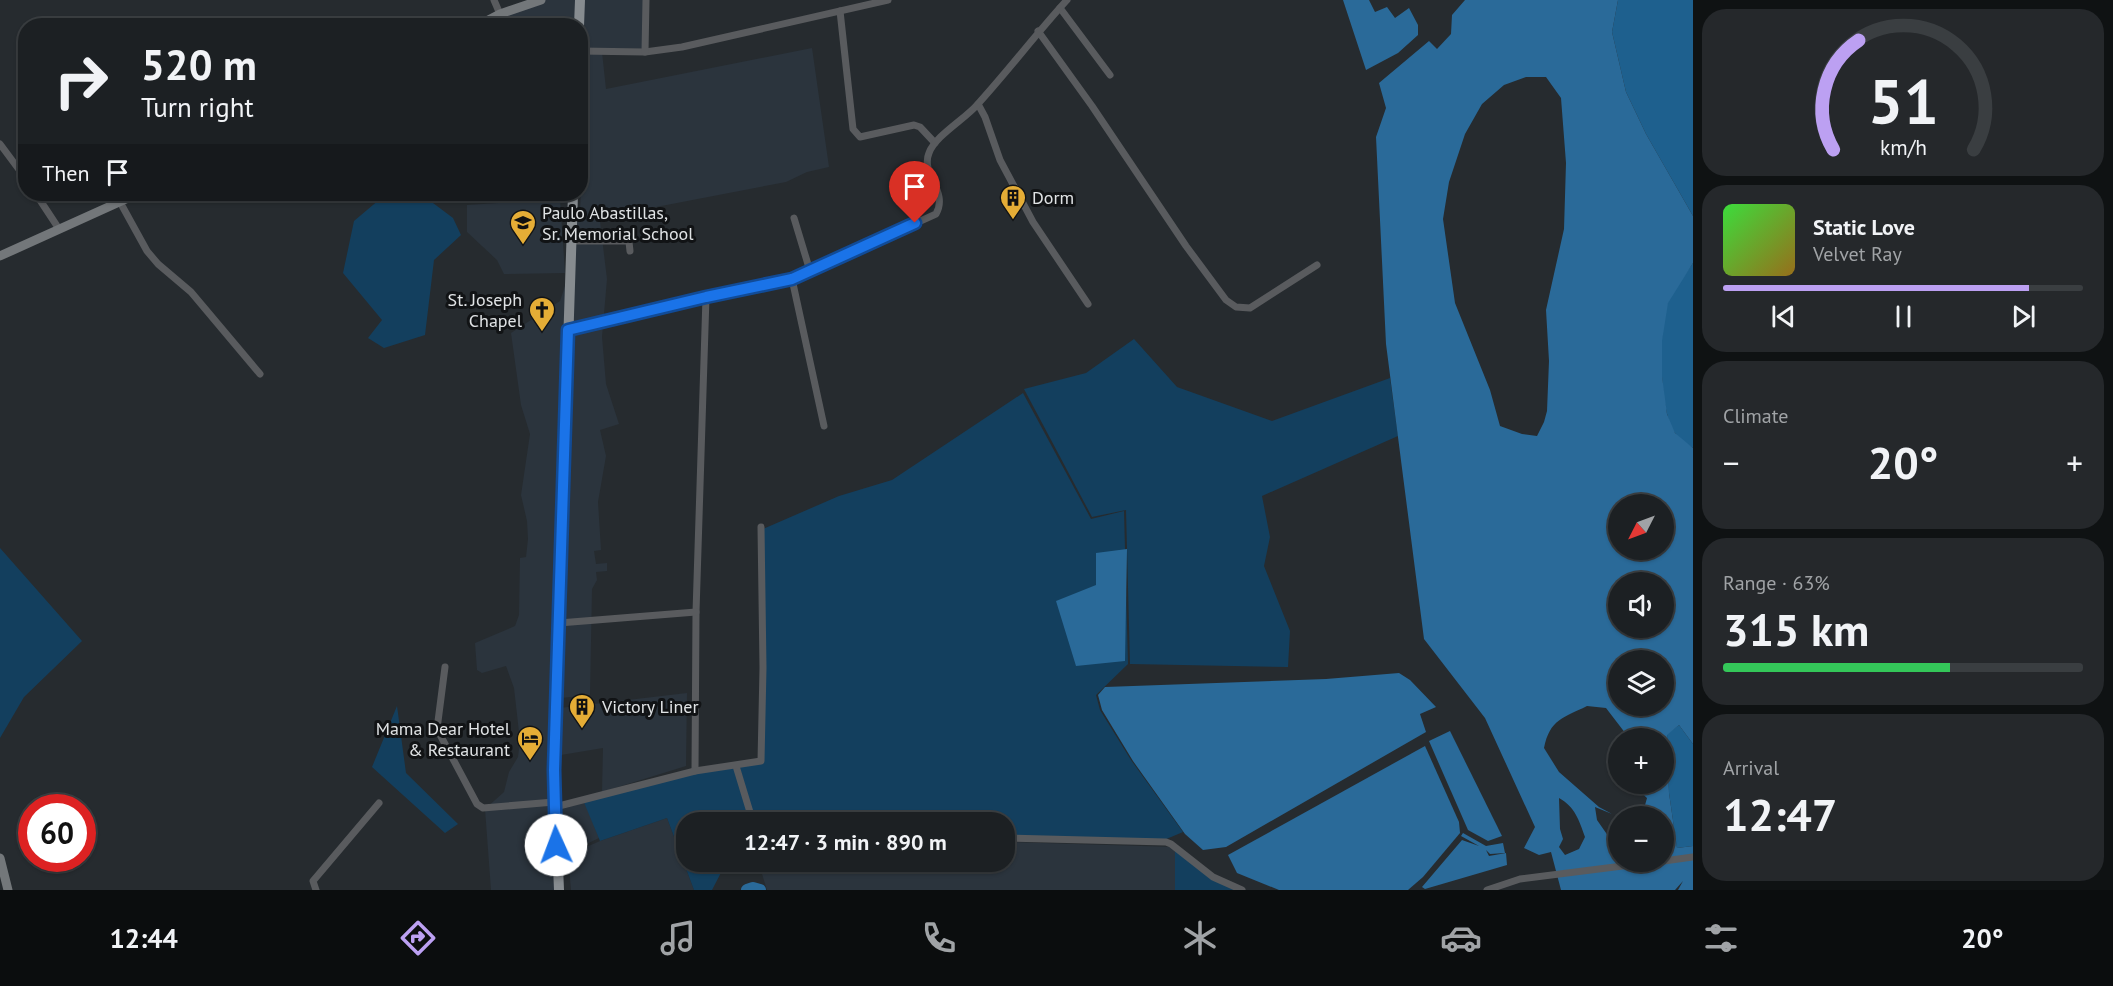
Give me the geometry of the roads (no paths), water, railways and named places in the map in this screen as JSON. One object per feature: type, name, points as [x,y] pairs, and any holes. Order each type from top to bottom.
[{"type":"main road","points":[[492,18],[541,0]]},
{"type":"main road","points":[[579,18],[580,0]]},
{"type":"main road","points":[[559,890],[554,804],[573,201]]},
{"type":"main road","points":[[0,256],[120,202]]},
{"type":"main road","points":[[0,858],[8,890]]},
{"type":"street","points":[[494,0],[500,14]]},
{"type":"street","points":[[645,52],[646,0]]},
{"type":"street","points":[[588,51],[645,52],[682,47],[888,0]]},
{"type":"street","points":[[568,330],[792,279],[936,214],[940,206],[940,196],[928,166],[929,151],[978,104],[1038,31],[1067,0]]},
{"type":"street","points":[[1060,8],[1110,75]]},
{"type":"street","points":[[840,11],[852,129],[855,134],[860,137],[914,125],[920,127],[935,143]]},
{"type":"street","points":[[1038,31],[1092,106],[1186,246],[1226,300],[1236,307],[1251,308],[1317,265]]},
{"type":"street","points":[[978,104],[1000,160],[1033,222],[1088,304]]},
{"type":"street","points":[[0,144],[18,168]]},
{"type":"street","points":[[41,201],[59,229]]},
{"type":"street","points":[[120,202],[147,251],[158,264],[191,292],[260,374]]},
{"type":"street","points":[[794,218],[810,271]]},
{"type":"street","points":[[571,241],[627,240],[630,251]]},
{"type":"street","points":[[792,279],[824,426]]},
{"type":"street","points":[[695,771],[696,612],[706,297]]},
{"type":"street","points":[[445,667],[437,729],[477,804],[483,808],[554,804],[695,771],[736,766],[761,760],[763,669],[761,527]]},
{"type":"street","points":[[559,623],[696,612]]},
{"type":"street","points":[[736,766],[750,812]]},
{"type":"street","points":[[316,890],[313,881],[379,802]]},
{"type":"street","points":[[1015,838],[1167,842],[1213,877],[1242,890]]},
{"type":"street","points":[[1674,860],[1693,857]]},
{"type":"street","points":[[1487,890],[1520,879],[1608,868]]},
{"type":"waterway","points":[[747,890],[753,888],[760,890]]},
{"type":"place","name":"Dorm","points":[[1013,221]]},
{"type":"place","name":"Paulo Abastillas, Sr. Memorial School","points":[[523,246]]},
{"type":"place","name":"St. Joseph Chapel","points":[[542,333]]},
{"type":"place","name":"Victory Liner","points":[[582,730]]},
{"type":"place","name":"Mama Dear Hotel & Restaurant","points":[[530,762]]}]
